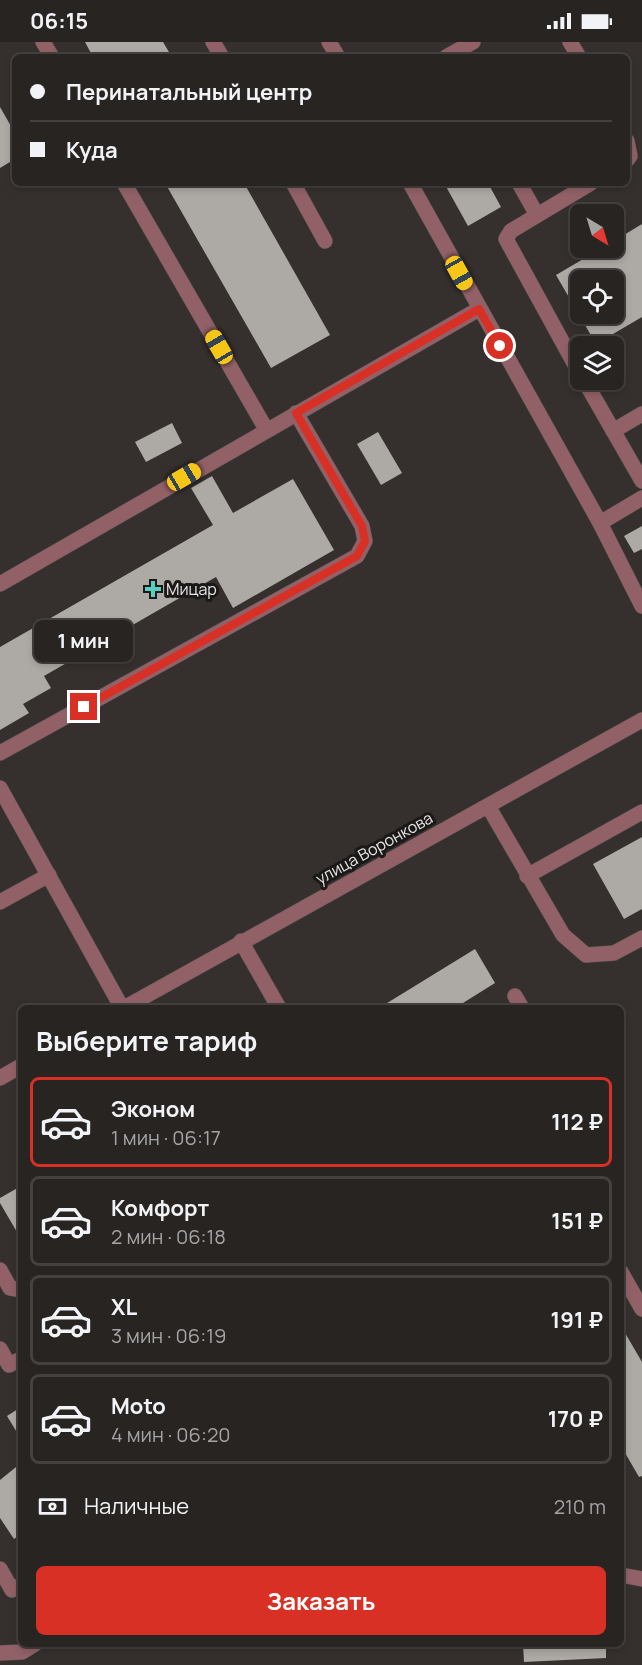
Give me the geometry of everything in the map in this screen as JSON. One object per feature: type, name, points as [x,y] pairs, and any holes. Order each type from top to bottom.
[{"type":"street","points":[[452,54],[473,42]]},
{"type":"street","points":[[126,186],[266,429]]},
{"type":"street","points":[[295,186],[325,241]]},
{"type":"street","points":[[412,186],[600,523],[642,606]]},
{"type":"street","points":[[521,186],[537,215]]},
{"type":"street","points":[[570,356],[506,239],[511,231],[586,186]]},
{"type":"street","points":[[0,584],[266,429],[479,309]]},
{"type":"street","points":[[590,390],[642,481]]},
{"type":"street","points":[[0,753],[357,556],[365,541],[362,526],[296,413]]},
{"type":"street","points":[[613,431],[642,414]]},
{"type":"street","points":[[600,523],[642,498]]},
{"type":"street","name":"улица Воронкова","points":[[128,1005],[642,720]]},
{"type":"street","points":[[0,788],[121,1005]]},
{"type":"street","points":[[488,806],[563,934],[586,955],[614,953],[642,938]]},
{"type":"street","points":[[527,876],[642,812]]},
{"type":"street","points":[[0,902],[49,875]]},
{"type":"street","points":[[241,942],[277,1005]]},
{"type":"street","points":[[0,1078],[18,1068]]},
{"type":"street","points":[[0,1270],[10,1288],[18,1289]]},
{"type":"street","points":[[624,1277],[642,1309]]},
{"type":"street","points":[[0,1348],[10,1365]]},
{"type":"street","points":[[0,1569],[12,1590],[18,1587]]},
{"type":"street","points":[[624,1576],[642,1579]]},
{"type":"street","points":[[0,1653],[22,1652],[30,1647]]},
{"type":"building","points":[[85,42],[163,42],[170,54],[91,54]]},
{"type":"building","points":[[0,107],[12,128],[12,161],[0,168]]},
{"type":"building","points":[[167,186],[246,186],[330,335],[271,368]]},
{"type":"building","points":[[446,186],[490,186],[501,207],[468,226]]},
{"type":"building","points":[[642,224],[642,317],[610,336],[591,336],[584,324],[624,324],[624,270],[570,270],[570,299],[556,275],[585,258],[624,258],[624,235]]},
{"type":"building","points":[[172,423],[182,443],[146,462],[135,442]]},
{"type":"building","points":[[378,432],[402,473],[381,485],[357,444]]},
{"type":"building","points":[[212,476],[233,513],[293,479],[334,550],[233,608],[216,577],[44,676],[51,688],[23,704],[29,713],[0,730],[0,647],[213,525],[191,488]]},
{"type":"building","points":[[642,526],[642,549],[634,553],[624,536]]},
{"type":"building","points":[[642,837],[642,909],[624,919],[593,864]]},
{"type":"building","points":[[475,949],[495,983],[460,1005],[384,1005]]},
{"type":"building","points":[[18,1188],[18,1234],[0,1203],[0,1198]]},
{"type":"building","points":[[624,1331],[642,1362],[642,1476],[639,1477],[624,1451]]},
{"type":"building","points":[[18,1409],[18,1434],[7,1416]]},
{"type":"building","points":[[18,1465],[18,1536],[14,1539],[0,1518],[0,1480]]},
{"type":"building","points":[[523,1647],[606,1647],[606,1658],[524,1662]]},
{"type":"place","name":"Мицар","points":[[153,589]]},
{"type":"route","points":[[84,707],[357,556],[365,541],[362,526],[296,413],[479,309],[500,346]]}]
